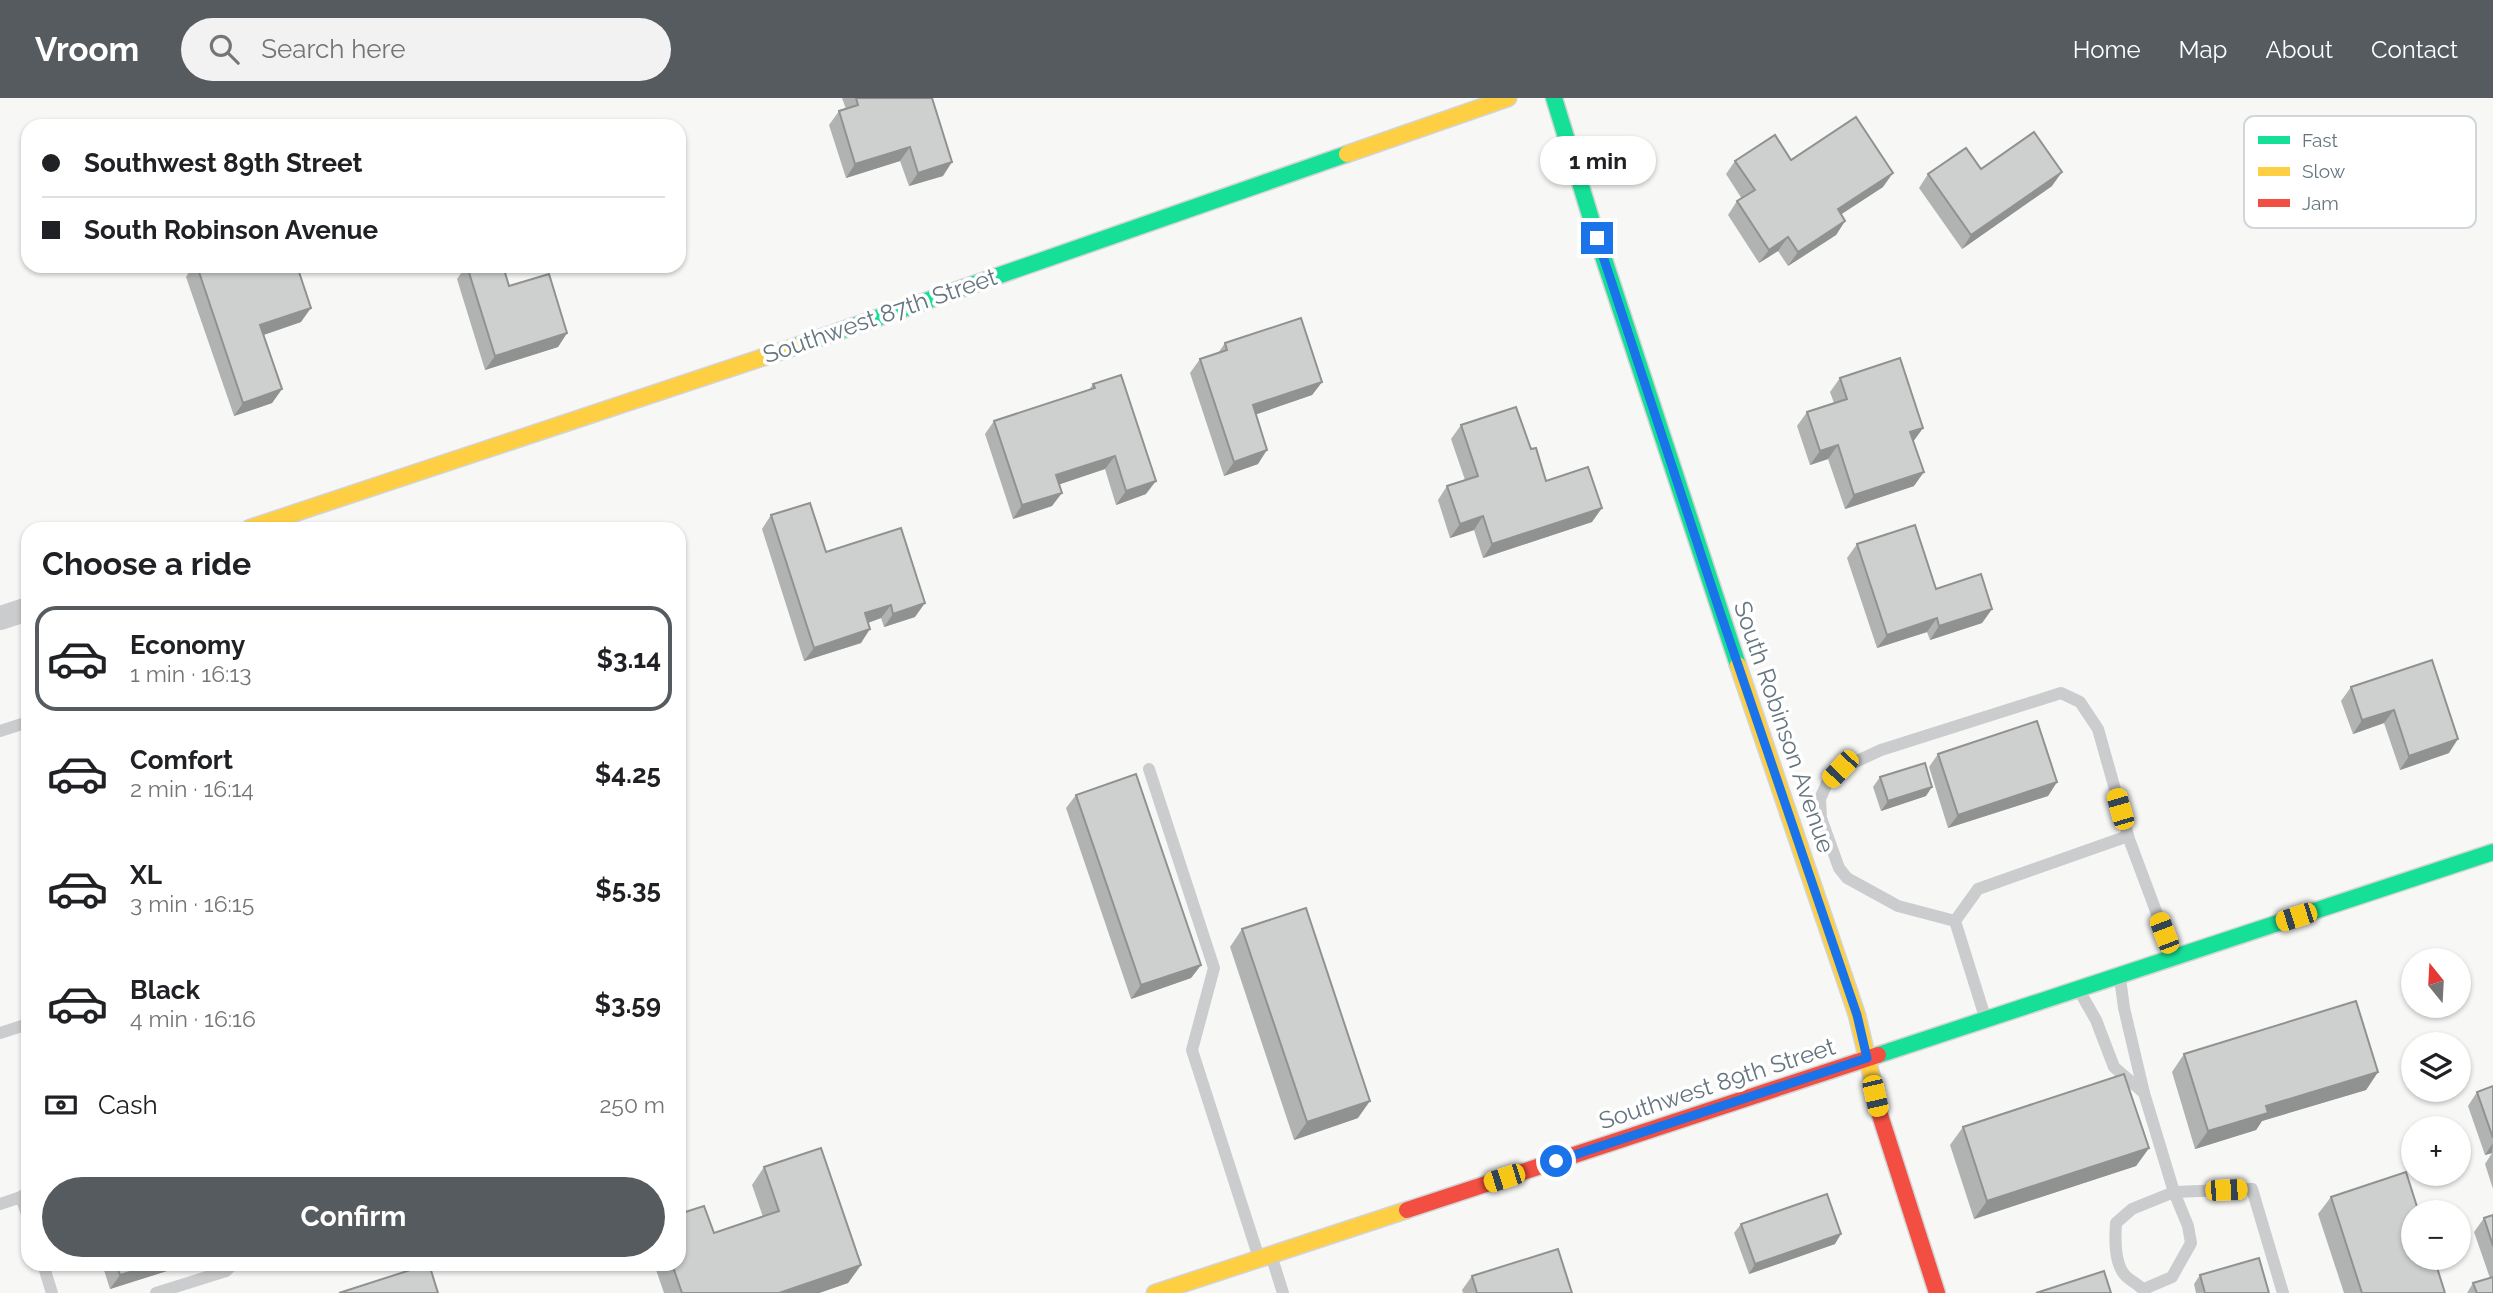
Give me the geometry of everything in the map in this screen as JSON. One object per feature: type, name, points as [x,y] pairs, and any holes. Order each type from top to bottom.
[{"type":"street","name":"Southwest 87th Street","points":[[268,522],[840,332],[1508,98]]},
{"type":"street","name":"South Robinson Avenue","points":[[1554,98],[1718,606],[1857,1015],[1880,1115],[1937,1293]]},
{"type":"street","points":[[0,618],[21,611]]},
{"type":"street","name":"Southwest 89th Street","points":[[1171,1291],[1265,1257],[2493,852]]},
{"type":"lane","points":[[1955,922],[1898,906],[1847,878],[1839,868],[1821,818],[1819,799],[1828,781],[1840,769],[1881,750],[2061,693],[2080,702],[2098,729],[2128,836],[2173,957]]},
{"type":"lane","points":[[0,731],[21,724]]},
{"type":"lane","points":[[1149,769],[1214,968],[1192,1050],[1265,1257],[1283,1293]]},
{"type":"lane","points":[[1955,922],[1978,889],[2128,836]]},
{"type":"lane","points":[[1955,922],[1986,1019]]},
{"type":"lane","points":[[2119,975],[2144,1093],[2174,1192],[2188,1226],[2191,1243],[2172,1277],[2144,1291],[2123,1274],[2114,1245],[2116,1223],[2132,1209],[2174,1192],[2252,1189],[2283,1293]]},
{"type":"lane","points":[[2078,989],[2096,1020],[2114,1068],[2144,1093]]},
{"type":"lane","points":[[0,1032],[21,1026]]},
{"type":"lane","points":[[0,1204],[21,1196]]},
{"type":"lane","points":[[45,1271],[52,1293]]},
{"type":"lane","points":[[156,1293],[223,1271]]},
{"type":"building","points":[[856,98],[932,98],[952,162],[918,173],[910,147],[855,164],[839,111],[858,105]]},
{"type":"building","points":[[1856,117],[1893,173],[1838,209],[1845,221],[1798,252],[1788,237],[1769,250],[1737,201],[1755,190],[1735,161],[1775,135],[1791,160]]},
{"type":"building","points":[[2034,132],[2062,172],[1971,235],[1928,174],[1966,148],[1981,169]]},
{"type":"building","points":[[199,273],[299,273],[311,308],[260,325],[282,389],[243,403]]},
{"type":"building","points":[[469,273],[505,273],[509,286],[549,274],[567,333],[495,356]]},
{"type":"building","points":[[1301,318],[1322,382],[1253,405],[1267,450],[1234,462],[1200,359],[1227,350],[1225,343]]},
{"type":"building","points":[[1900,358],[1923,428],[1910,432],[1924,472],[1854,495],[1838,445],[1820,451],[1807,412],[1847,399],[1840,378]]},
{"type":"building","points":[[1121,375],[1156,481],[1126,491],[1115,456],[1056,475],[1062,493],[1022,505],[994,421],[1095,388],[1093,384]]},
{"type":"building","points":[[1516,407],[1531,449],[1536,448],[1546,481],[1588,467],[1602,508],[1492,544],[1483,516],[1460,524],[1447,486],[1478,476],[1461,425]]},
{"type":"building","points":[[810,503],[826,552],[901,528],[925,603],[893,614],[891,605],[865,613],[870,629],[814,648],[771,515]]},
{"type":"building","points":[[1915,525],[1936,589],[1981,574],[1992,609],[1939,626],[1937,618],[1887,635],[1857,544]]},
{"type":"building","points":[[2432,660],[2458,739],[2409,756],[2394,710],[2362,720],[2351,687]]},
{"type":"building","points":[[2037,721],[2057,782],[1958,815],[1938,754]]},
{"type":"building","points":[[1925,763],[1932,787],[1888,801],[1880,777]]},
{"type":"building","points":[[1136,774],[1201,965],[1141,985],[1076,795]]},
{"type":"building","points":[[1306,908],[1370,1101],[1307,1122],[1242,929]]},
{"type":"building","points":[[2356,1001],[2378,1072],[2266,1106],[2268,1113],[2208,1131],[2184,1054]]},
{"type":"building","points":[[2124,1074],[2149,1148],[1987,1201],[1963,1127]]},
{"type":"building","points":[[2493,1086],[2493,1138],[2477,1092]]},
{"type":"building","points":[[821,1148],[861,1265],[779,1293],[682,1293],[674,1271],[686,1271],[686,1212],[704,1206],[714,1233],[779,1211],[764,1167]]},
{"type":"building","points":[[2401,1174],[2401,1186],[2410,1186],[2415,1200],[2401,1200],[2401,1270],[2438,1270],[2445,1293],[2362,1293],[2331,1197]]},
{"type":"building","points":[[1827,1194],[1841,1234],[1755,1264],[1741,1224]]},
{"type":"building","points":[[2493,1215],[2493,1246],[2484,1218]]},
{"type":"building","points":[[1558,1249],[1572,1293],[1477,1293],[1472,1276]]},
{"type":"building","points":[[2259,1258],[2269,1293],[2205,1293],[2200,1275]]},
{"type":"building","points":[[407,1271],[431,1271],[438,1293],[339,1293]]},
{"type":"building","points":[[2104,1271],[2111,1293],[2036,1293]]},
{"type":"building","points":[[2493,1277],[2493,1293],[2477,1293],[2473,1283]]},
{"type":"traffic: fast","points":[[1554,98],[1597,238],[1738,665]]},
{"type":"traffic: fast","points":[[794,347],[1347,154]]},
{"type":"traffic: fast","points":[[1878,1055],[2493,852]]},
{"type":"traffic: slow","points":[[1347,154],[1508,98]]},
{"type":"traffic: slow","points":[[268,522],[794,347]]},
{"type":"traffic: slow","points":[[1738,665],[1857,1015],[1875,1091]]},
{"type":"traffic: slow","points":[[1155,1293],[1407,1210]]},
{"type":"traffic: jam","points":[[1407,1210],[1878,1055]]},
{"type":"traffic: jam","points":[[1875,1091],[1880,1115],[1937,1293]]},
{"type":"route","points":[[1556,1161],[1867,1058],[1857,1015],[1597,238]]}]
